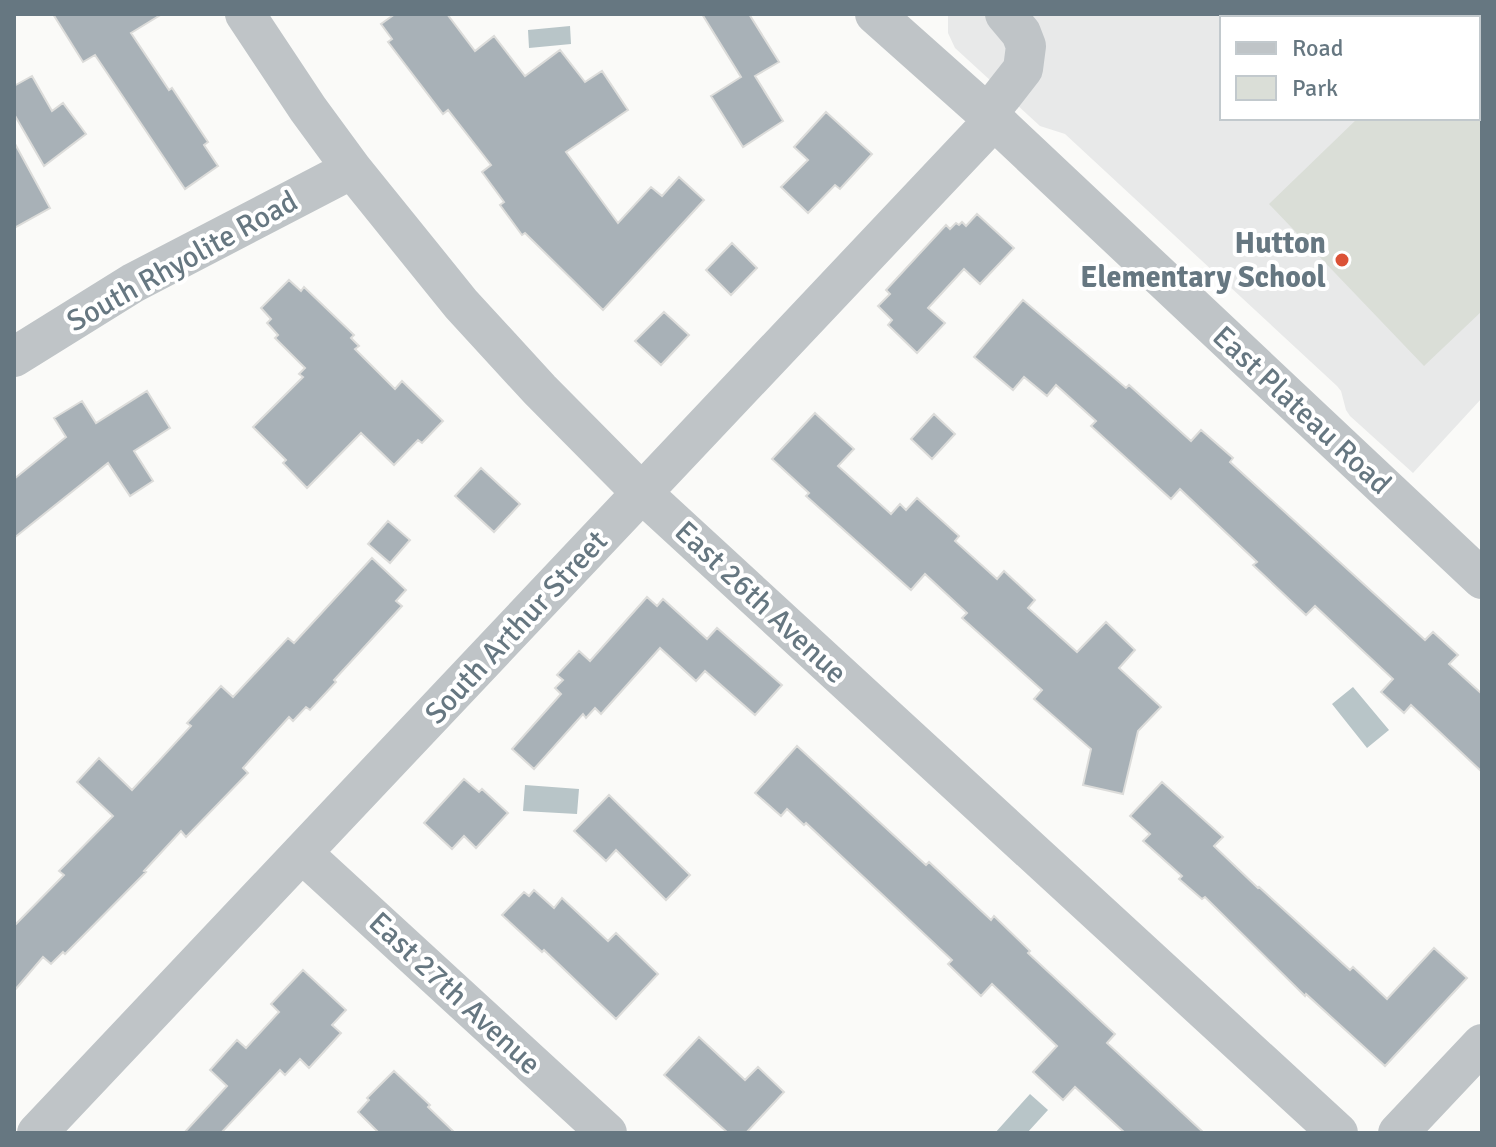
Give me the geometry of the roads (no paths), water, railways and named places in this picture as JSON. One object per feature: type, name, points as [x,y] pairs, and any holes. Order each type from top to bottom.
[{"type":"street","name":"East 26th Avenue","points":[[245,14],[352,169],[461,304],[540,390],[642,493],[1338,1133]]},
{"type":"street","name":"East Plateau Road","points":[[875,14],[1482,579]]},
{"type":"street","name":"South Arthur Street","points":[[37,1133],[642,493],[990,118],[1023,69],[1026,46],[1021,33],[1005,14]]},
{"type":"street","name":"South Rhyolite Road","points":[[14,357],[133,283],[352,169]]},
{"type":"street","name":"East 27th Avenue","points":[[302,853],[607,1133]]},
{"type":"street","points":[[1398,1133],[1482,1044]]},
{"type":"place","name":"Hutton Elementary School","points":[[1342,260]]}]
